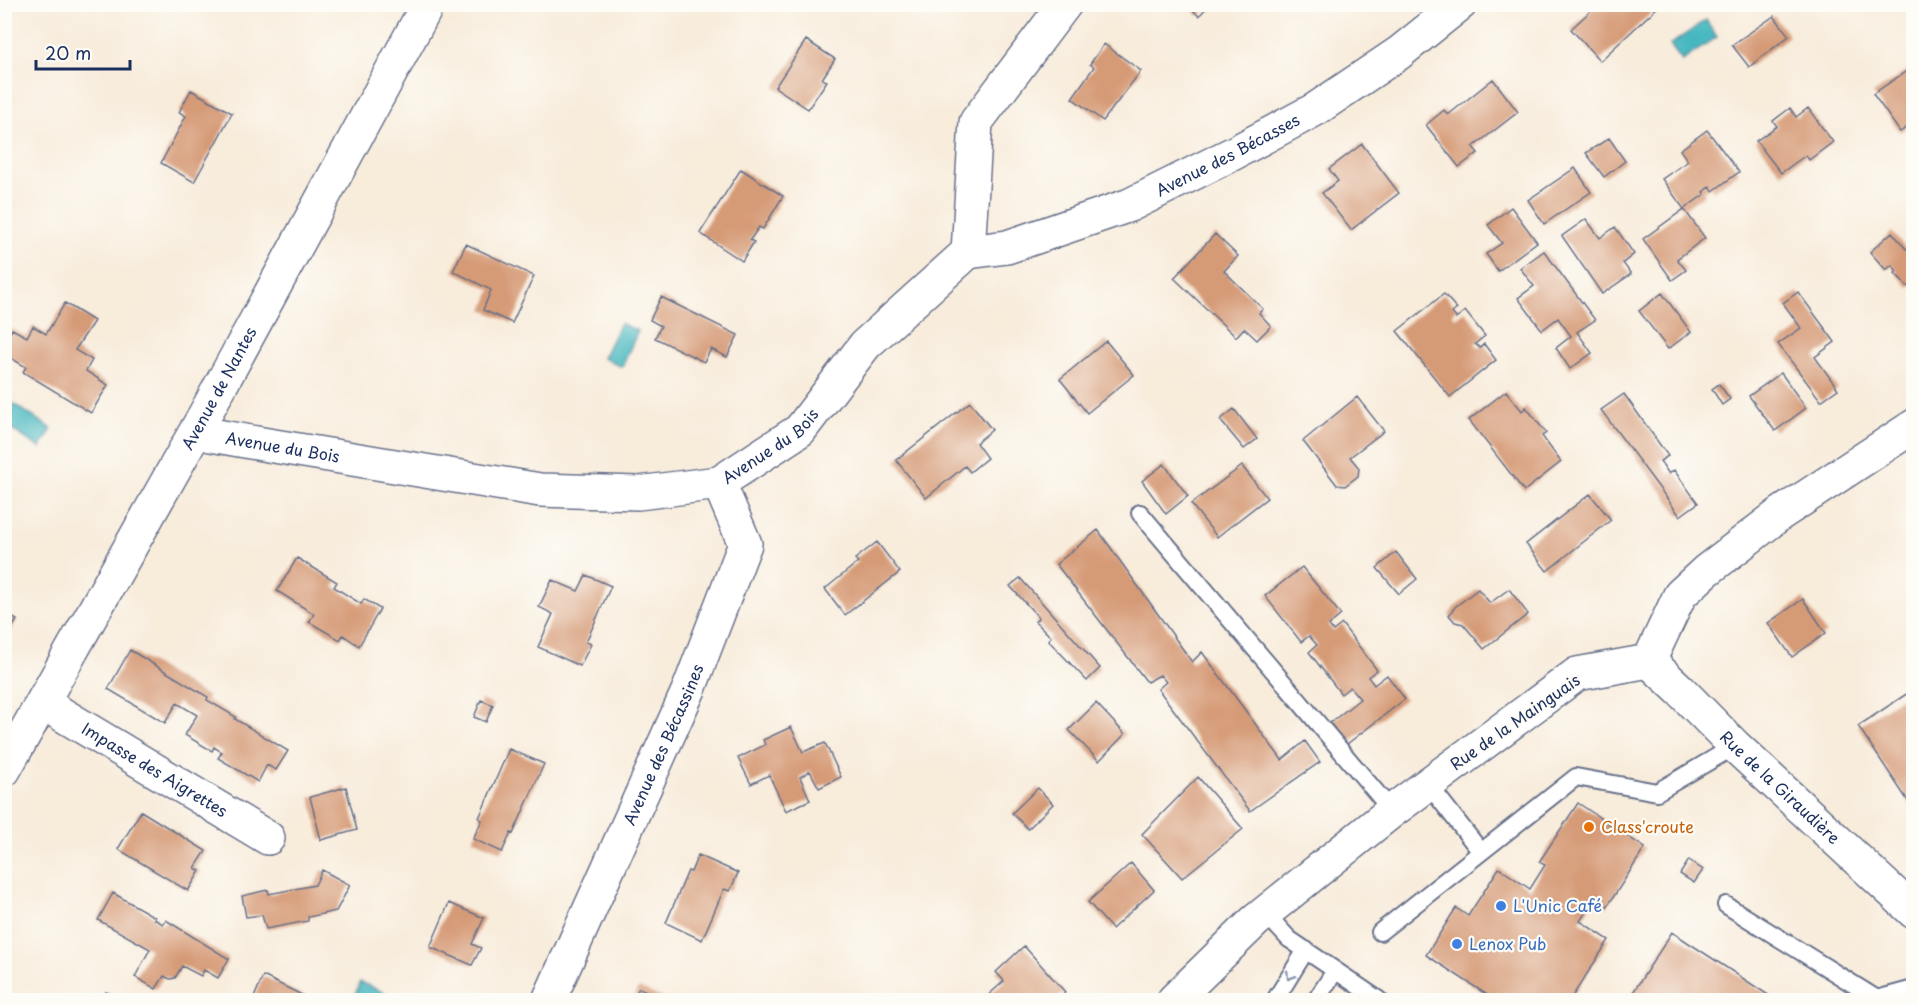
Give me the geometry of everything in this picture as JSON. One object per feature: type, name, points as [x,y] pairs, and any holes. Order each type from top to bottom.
[{"type":"street","name":"Avenue de Nantes","points":[[4,770],[197,429],[428,4]]},
{"type":"street","points":[[968,252],[976,123],[1065,4]]},
{"type":"street","name":"Avenue des Bécasses","points":[[968,252],[1007,247],[1130,205],[1316,110],[1399,53],[1460,4]]},
{"type":"street","name":"Avenue du Bois","points":[[197,429],[211,435],[242,441],[540,490],[638,493],[719,483],[800,430],[865,345],[968,252]]},
{"type":"street","points":[[1649,661],[1680,595],[1706,571],[1780,514],[1914,426]]},
{"type":"street","name":"Avenue des Bécassines","points":[[549,1000],[689,689],[745,544],[719,483]]},
{"type":"street","name":"Rue de la Giraudière","points":[[1649,661],[1735,746],[1914,912]]},
{"type":"street","name":"Rue de la Mainguais","points":[[1174,1000],[1265,913],[1392,811],[1576,674],[1649,661]]},
{"type":"street","name":"Impasse des Aigrettes","points":[[43,703],[268,838]]},
{"type":"lane","points":[[1140,513],[1392,811]]},
{"type":"lane","points":[[1380,932],[1576,777],[1657,792],[1735,746]]},
{"type":"lane","points":[[1428,784],[1481,852]]},
{"type":"lane","points":[[1726,905],[1878,1000],[1910,990],[1914,991]]},
{"type":"lane","points":[[1265,913],[1289,939],[1379,1000]]},
{"type":"lane","points":[[1275,1000],[1306,951]]},
{"type":"lane","points":[[1316,1000],[1335,971]]},
{"type":"water","points":[[1706,20],[1717,37],[1682,61],[1670,45]]},
{"type":"water","points":[[620,323],[638,331],[622,367],[603,358]]},
{"type":"water","points":[[9,401],[52,429],[40,448],[5,425],[5,408]]},
{"type":"water","points":[[360,982],[397,998],[396,1000],[353,1000]]},
{"type":"building","points":[[1186,4],[1210,4],[1199,16]]},
{"type":"building","points":[[1598,4],[1661,4],[1600,61],[1571,29]]},
{"type":"building","points":[[1774,16],[1789,36],[1749,67],[1732,45]]},
{"type":"building","points":[[806,40],[835,59],[822,79],[827,81],[808,109],[775,87]]},
{"type":"building","points":[[1104,44],[1141,71],[1103,121],[1072,98],[1094,67],[1090,64]]},
{"type":"building","points":[[1914,66],[1914,117],[1910,119],[1913,123],[1900,132],[1873,94]]},
{"type":"building","points":[[1493,79],[1518,112],[1473,147],[1478,153],[1459,167],[1426,125],[1444,110],[1448,115]]},
{"type":"building","points":[[191,90],[232,113],[194,182],[161,163],[186,116],[179,112]]},
{"type":"building","points":[[1790,108],[1796,117],[1808,108],[1833,142],[1809,160],[1806,155],[1781,173],[1756,141],[1777,126],[1773,121]]},
{"type":"building","points":[[1707,130],[1739,172],[1713,191],[1710,186],[1703,192],[1705,194],[1684,209],[1662,179],[1688,161],[1680,150]]},
{"type":"building","points":[[1609,138],[1625,161],[1604,177],[1586,153]]},
{"type":"building","points":[[1362,144],[1399,193],[1351,230],[1322,193],[1338,181],[1329,169]]},
{"type":"building","points":[[1575,168],[1591,192],[1544,224],[1528,200]]},
{"type":"building","points":[[741,169],[783,196],[763,229],[759,227],[750,240],[754,242],[742,261],[700,233]]},
{"type":"building","points":[[1511,207],[1537,242],[1498,271],[1486,254],[1502,243],[1488,225]]},
{"type":"building","points":[[1684,209],[1705,238],[1677,259],[1686,270],[1672,280],[1643,239]]},
{"type":"building","points":[[1586,219],[1600,238],[1615,227],[1634,254],[1623,263],[1631,274],[1602,294],[1562,236]]},
{"type":"building","points":[[1892,232],[1906,249],[1912,245],[1914,247],[1914,282],[1908,287],[1895,273],[1897,271],[1892,265],[1886,270],[1870,252]]},
{"type":"building","points":[[1215,234],[1238,256],[1224,271],[1263,309],[1259,313],[1271,326],[1257,340],[1244,328],[1236,337],[1174,278]]},
{"type":"building","points":[[466,244],[534,276],[512,323],[483,310],[491,290],[453,271]]},
{"type":"building","points":[[1544,251],[1595,320],[1577,332],[1592,353],[1570,369],[1556,348],[1571,336],[1558,318],[1542,330],[1518,298],[1534,286],[1520,268]]},
{"type":"building","points":[[1798,292],[1835,342],[1815,357],[1838,389],[1821,401],[1778,344],[1801,328],[1783,303]]},
{"type":"building","points":[[1662,293],[1691,332],[1668,349],[1639,311]]},
{"type":"building","points":[[1444,294],[1457,309],[1452,313],[1456,318],[1465,311],[1485,336],[1475,344],[1480,348],[1484,344],[1496,360],[1450,397],[1397,331]]},
{"type":"building","points":[[661,297],[738,335],[727,357],[711,349],[704,362],[655,338],[661,326],[650,320]]},
{"type":"building","points":[[65,303],[94,321],[75,350],[92,360],[86,371],[108,385],[91,413],[23,372],[26,367],[4,354],[4,342],[12,329],[27,337],[33,326],[46,334]]},
{"type":"building","points":[[1106,341],[1134,375],[1087,413],[1060,379]]},
{"type":"building","points":[[1781,373],[1806,408],[1775,431],[1749,396]]},
{"type":"building","points":[[1719,384],[1730,399],[1722,405],[1712,389]]},
{"type":"building","points":[[1506,391],[1522,411],[1526,407],[1546,433],[1542,436],[1561,462],[1524,491],[1469,420]]},
{"type":"building","points":[[1624,394],[1668,456],[1660,461],[1669,474],[1674,470],[1698,503],[1680,516],[1601,410]]},
{"type":"building","points":[[1357,397],[1384,431],[1350,457],[1359,468],[1358,476],[1345,486],[1337,485],[1303,441]]},
{"type":"building","points":[[970,402],[992,430],[976,443],[987,458],[970,472],[965,466],[926,498],[896,460]]},
{"type":"building","points":[[1234,409],[1257,439],[1244,449],[1220,420]]},
{"type":"building","points":[[1164,464],[1188,496],[1166,514],[1142,481]]},
{"type":"building","points":[[1242,466],[1267,498],[1217,537],[1191,504]]},
{"type":"building","points":[[1590,494],[1611,520],[1547,571],[1526,544]]},
{"type":"building","points":[[1098,530],[1192,662],[1202,652],[1282,760],[1305,741],[1320,762],[1250,811],[1158,689],[1166,682],[1160,675],[1147,682],[1056,564]]},
{"type":"building","points":[[877,542],[900,572],[845,615],[825,589],[858,562],[855,559]]},
{"type":"building","points":[[1396,552],[1417,579],[1399,594],[1377,568]]},
{"type":"building","points":[[297,558],[337,582],[334,587],[361,604],[364,599],[380,609],[359,646],[343,635],[340,640],[309,622],[314,614],[277,591]]},
{"type":"building","points":[[1302,567],[1341,615],[1329,625],[1333,631],[1342,624],[1377,670],[1368,677],[1374,685],[1387,675],[1405,699],[1347,744],[1330,723],[1360,699],[1350,687],[1341,694],[1309,652],[1317,645],[1309,636],[1301,642],[1265,596]]},
{"type":"building","points":[[586,575],[611,586],[586,642],[591,644],[580,666],[538,647],[553,614],[539,607],[552,580],[578,591]]},
{"type":"building","points":[[1020,578],[1100,668],[1087,681],[1048,640],[1051,637],[1035,621],[1039,618],[1010,586]]},
{"type":"building","points":[[1478,589],[1490,603],[1509,589],[1528,614],[1484,649],[1463,624],[1455,622],[1449,615],[1455,607]]},
{"type":"building","points":[[1803,599],[1826,633],[1792,657],[1768,623]]},
{"type":"building","points":[[4,613],[17,620],[9,633],[4,631]]},
{"type":"building","points":[[130,650],[208,697],[207,700],[236,717],[235,719],[288,751],[276,770],[267,765],[258,782],[218,758],[222,752],[214,747],[212,751],[185,735],[197,715],[177,703],[165,723],[108,689]]},
{"type":"building","points":[[1914,689],[1914,810],[1858,726]]},
{"type":"building","points":[[481,700],[493,705],[486,722],[474,717]]},
{"type":"building","points":[[1096,703],[1125,734],[1099,761],[1069,730]]},
{"type":"building","points":[[791,727],[803,752],[825,743],[841,777],[819,788],[810,771],[800,777],[810,800],[786,811],[769,775],[751,784],[738,758],[765,745],[763,740]]},
{"type":"building","points":[[509,749],[544,764],[513,834],[511,833],[502,852],[473,839],[482,820],[479,818]]},
{"type":"building","points":[[1198,777],[1243,829],[1182,878],[1142,834]]},
{"type":"building","points":[[346,787],[357,830],[321,840],[310,797]]},
{"type":"building","points":[[1038,788],[1053,804],[1028,829],[1012,813]]},
{"type":"building","points":[[1578,803],[1645,848],[1607,907],[1595,899],[1580,921],[1609,940],[1570,1000],[1495,1000],[1426,955],[1456,908],[1468,916],[1499,868],[1530,889],[1545,865],[1539,862]]},
{"type":"building","points":[[141,811],[206,851],[195,868],[200,871],[188,891],[118,849]]},
{"type":"building","points":[[698,855],[738,873],[730,891],[724,889],[702,940],[666,923],[688,871],[691,872]]},
{"type":"building","points":[[1689,860],[1703,870],[1694,883],[1680,874]]},
{"type":"building","points":[[1131,863],[1154,890],[1112,929],[1088,902]]},
{"type":"building","points":[[322,870],[350,885],[336,911],[308,917],[308,921],[266,929],[262,915],[246,917],[242,896],[268,890],[269,894],[315,885]]},
{"type":"building","points":[[113,893],[163,924],[166,920],[229,959],[218,978],[204,970],[201,976],[182,966],[175,978],[170,979],[164,976],[156,989],[135,977],[150,949],[98,920]]},
{"type":"building","points":[[449,903],[484,918],[472,944],[481,948],[472,965],[430,947]]},
{"type":"building","points":[[1672,932],[1776,1000],[1628,1000]]},
{"type":"building","points":[[1024,946],[1065,992],[1056,1000],[983,1000],[1004,981],[996,972]]},
{"type":"building","points":[[263,976],[306,997],[305,1000],[253,1000]]},
{"type":"building","points":[[639,988],[668,1000],[633,1000]]},
{"type":"building","points":[[106,992],[122,1000],[101,1000]]},
{"type":"place","name":"Class'croute","points":[[1589,827]]},
{"type":"place","name":"L'Unic Café","points":[[1501,906]]},
{"type":"place","name":"Lenox Pub","points":[[1457,944]]}]
